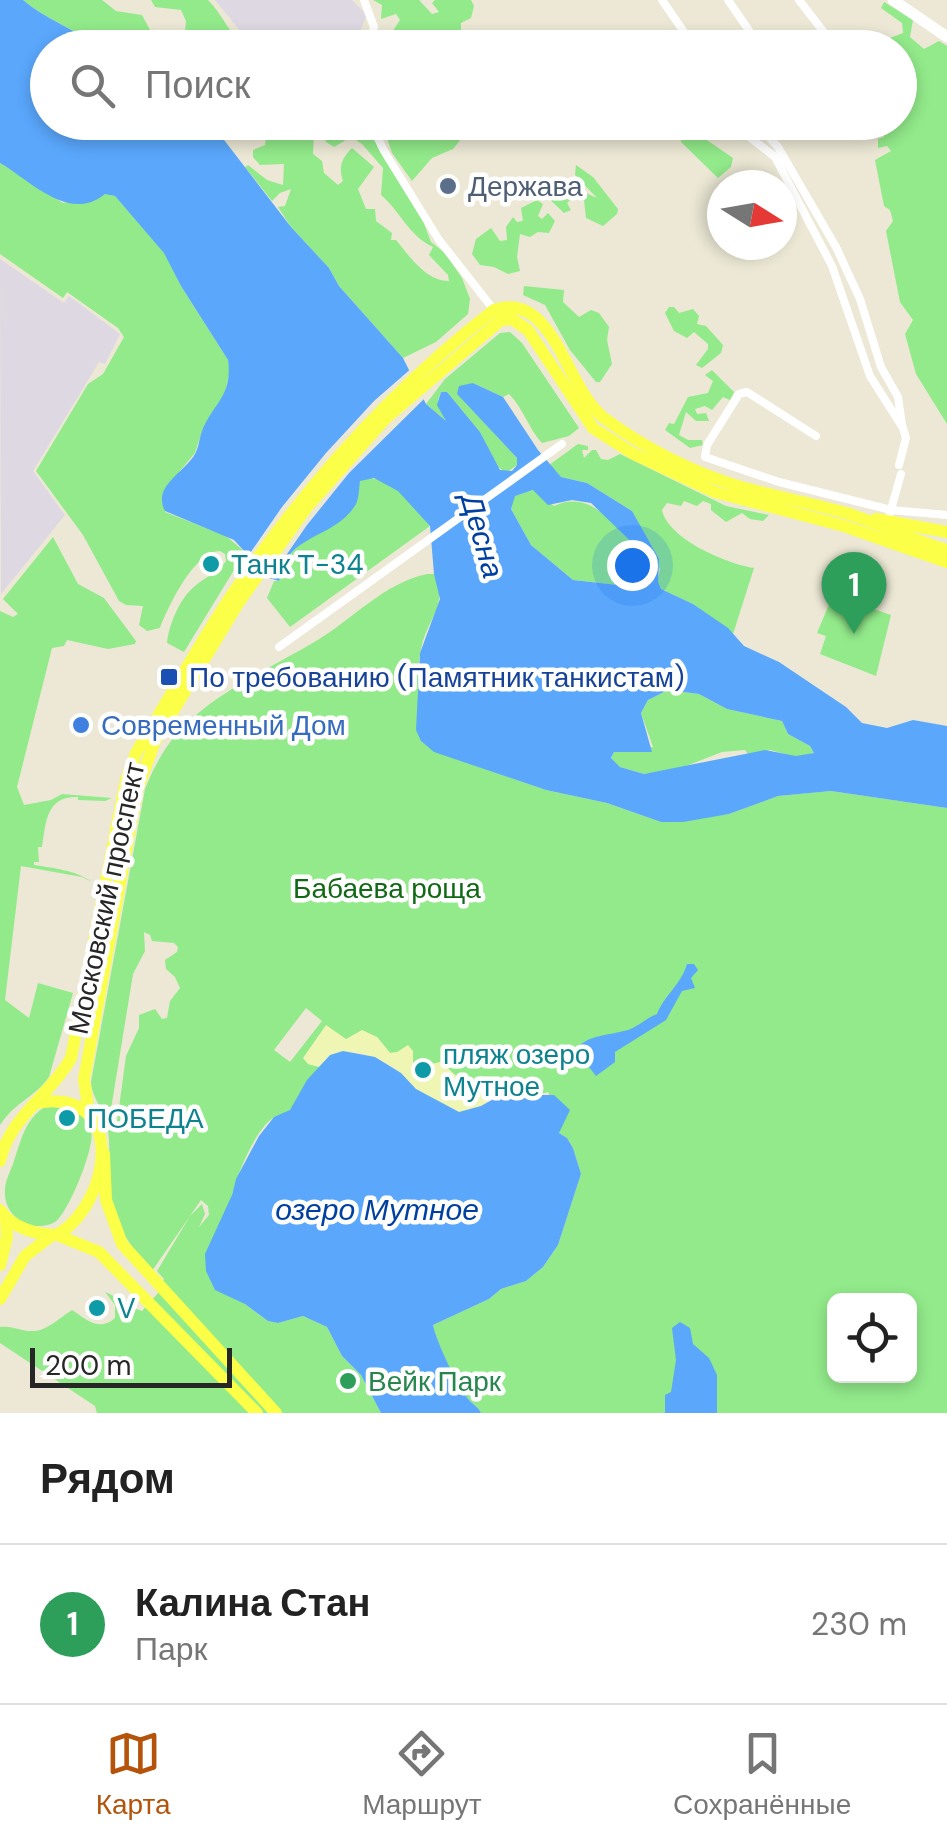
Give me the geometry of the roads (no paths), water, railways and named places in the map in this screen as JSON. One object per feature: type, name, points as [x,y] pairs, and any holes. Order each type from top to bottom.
[{"type":"main road","points":[[893,0],[947,38]]},
{"type":"main road","points":[[494,310],[510,306],[533,313],[587,400],[601,416],[640,441],[719,480],[860,518],[947,550]]},
{"type":"main road","name":"Московский проспект","points":[[0,1161],[15,1124],[60,1079],[72,1058],[132,760],[235,599],[295,522],[385,419],[486,325],[494,310]]},
{"type":"main road","points":[[486,325],[512,320],[528,330],[593,428],[632,453],[715,492],[838,524],[947,562]]},
{"type":"main road","points":[[860,518],[888,515],[947,532]]},
{"type":"main road","name":"Московский проспект","points":[[88,1115],[84,1079],[139,778],[235,599]]},
{"type":"main road","points":[[33,1104],[52,1100],[73,1104],[88,1115],[102,1139],[106,1200],[122,1244],[276,1413]]},
{"type":"main road","points":[[0,1299],[25,1256],[77,1221],[87,1206],[104,1154]]},
{"type":"main road","points":[[3,1214],[24,1229],[99,1252],[257,1413]]},
{"type":"main road","points":[[0,1265],[8,1237],[3,1214]]},
{"type":"street","points":[[364,0],[373,30]]},
{"type":"street","points":[[662,0],[683,30]]},
{"type":"street","points":[[728,0],[749,30]]},
{"type":"street","points":[[799,0],[822,30]]},
{"type":"street","points":[[379,140],[439,240],[494,310]]},
{"type":"street","points":[[752,140],[775,157],[832,266],[870,376],[903,428]]},
{"type":"street","points":[[772,140],[836,247],[860,299],[881,367],[898,397],[906,438],[888,515]]},
{"type":"street","points":[[816,436],[747,392],[738,394],[707,446],[706,456],[888,515],[947,515]]},
{"type":"street","points":[[279,648],[560,445]]},
{"type":"water","name":"Десна","points":[[0,0],[23,0],[71,30],[30,30],[30,140],[224,140],[291,227],[329,268],[339,286],[403,358],[426,404],[446,421],[437,405],[441,392],[447,392],[480,432],[500,470],[512,471],[517,458],[457,394],[459,386],[473,383],[503,397],[561,477],[587,483],[632,511],[659,559],[661,589],[693,604],[728,628],[744,646],[779,662],[846,707],[862,723],[887,728],[913,720],[947,726],[947,808],[831,791],[778,796],[729,814],[661,822],[607,803],[546,790],[434,752],[421,741],[416,730],[420,653],[440,599],[430,526],[398,491],[374,478],[360,481],[357,502],[350,513],[292,552],[279,581],[269,578],[234,540],[165,511],[162,502],[166,487],[195,454],[206,421],[225,391],[228,360],[164,253],[115,196],[105,194],[78,204],[38,189],[0,163]],"holes":[[[533,490],[548,505],[572,500],[591,503],[647,557],[648,585],[645,588],[573,580],[531,545],[511,509],[515,496]],[[668,690],[699,694],[727,709],[782,721],[788,734],[810,746],[814,753],[796,756],[765,750],[644,774],[620,767],[611,758],[614,752],[652,752],[641,713],[648,700]]]},
{"type":"water","points":[[687,964],[694,964],[698,970],[691,978],[695,988],[682,991],[666,1020],[615,1052],[615,1062],[596,1076],[589,1067],[566,1065],[584,1042],[632,1029],[657,1014]]},
{"type":"water","name":"озеро Мутное","points":[[343,1051],[375,1057],[401,1073],[416,1089],[459,1112],[481,1106],[517,1086],[537,1095],[554,1095],[570,1110],[559,1133],[573,1148],[581,1174],[558,1245],[543,1267],[526,1281],[501,1289],[489,1299],[433,1325],[454,1376],[481,1413],[381,1413],[361,1375],[342,1356],[327,1327],[303,1316],[278,1323],[268,1321],[245,1304],[215,1290],[206,1271],[205,1254],[236,1179],[259,1136],[274,1117],[290,1110],[307,1080],[330,1055]]},
{"type":"water","points":[[680,1322],[690,1328],[693,1344],[709,1358],[717,1375],[717,1413],[665,1413],[665,1395],[671,1392],[676,1360],[672,1328]]},
{"type":"place","name":"Держава","points":[[448,186]]},
{"type":"place","name":"Танк Т-34","points":[[211,564]]},
{"type":"place","name":"Калина Стан","points":[[854,634]]},
{"type":"place","name":"По требованию (Памятник танкистам)","points":[[169,677]]},
{"type":"place","name":"Современный Дом","points":[[81,725]]},
{"type":"place","name":"пляж озеро Мутное","points":[[423,1070]]},
{"type":"place","name":"ПОБЕДА","points":[[67,1118]]},
{"type":"place","name":"V","points":[[97,1308]]},
{"type":"place","name":"Вейк Парк","points":[[348,1381]]},
{"type":"park label","name":"Бабаева роща","points":[[387,888]]}]
